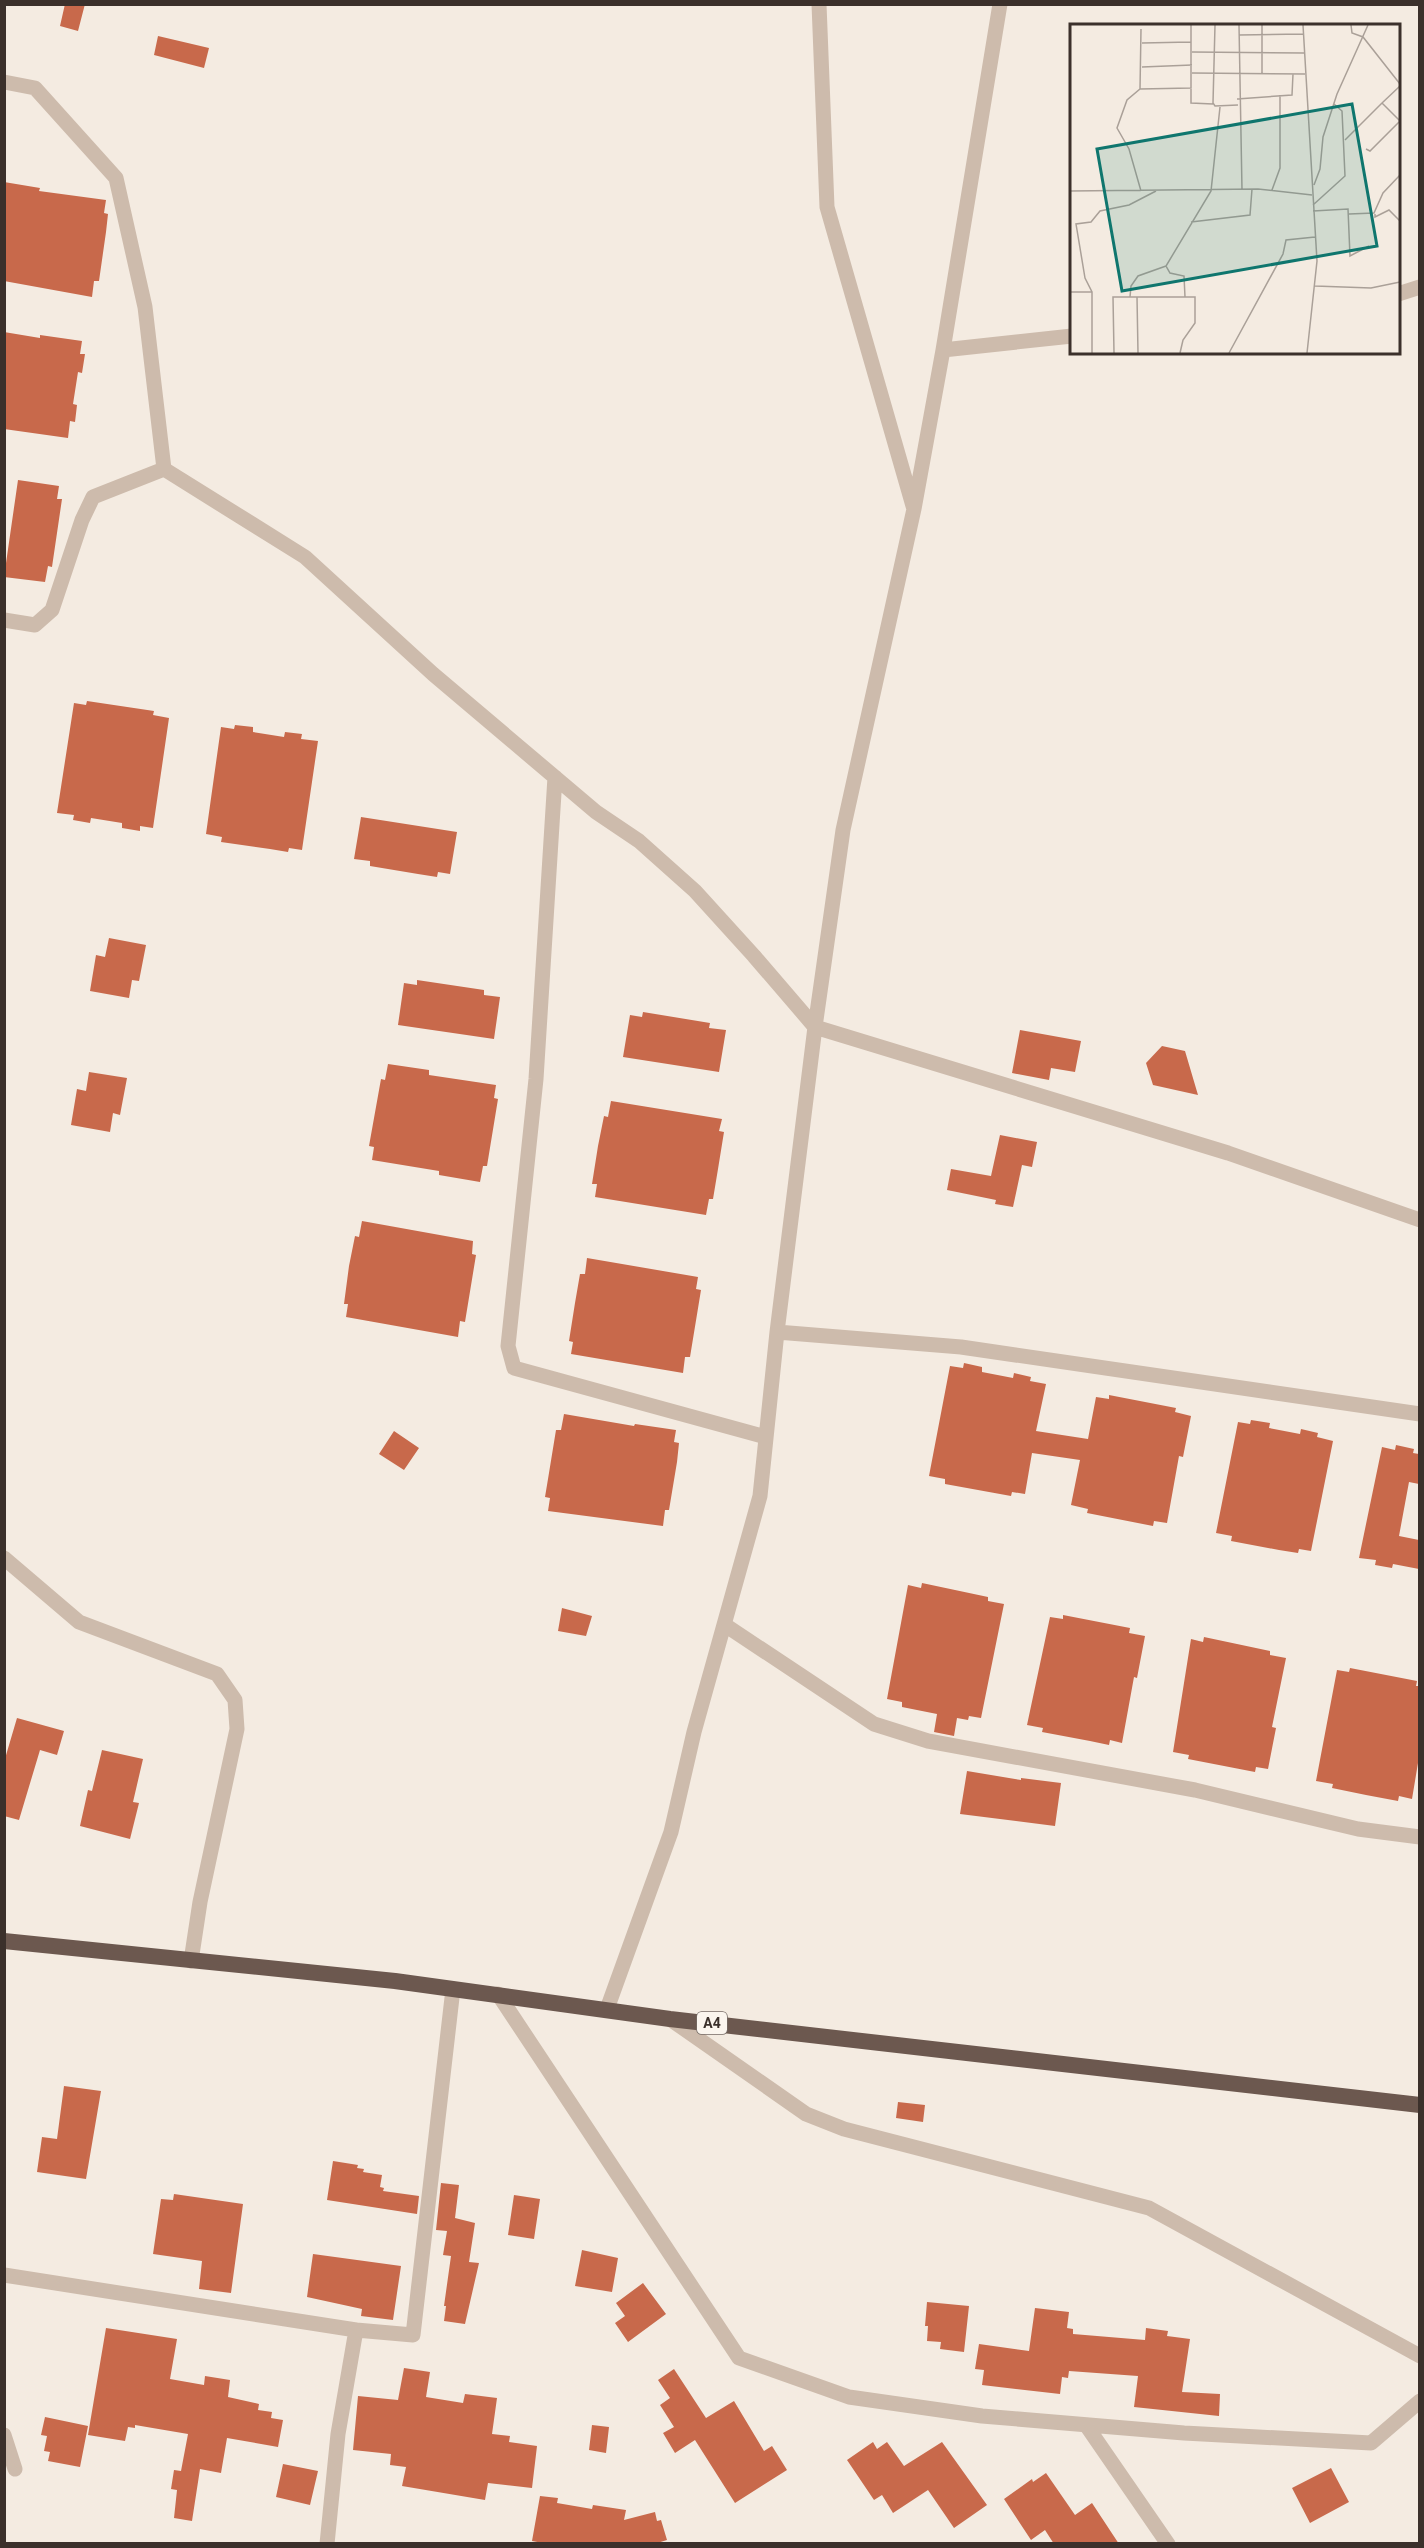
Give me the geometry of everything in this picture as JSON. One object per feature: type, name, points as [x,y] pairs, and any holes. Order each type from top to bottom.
[{"type":"highway","name":"A4","points":[[4,1941],[395,1981],[670,2019],[1419,2105]]},
{"type":"street","points":[[819,4],[826,207],[914,509]]},
{"type":"street","points":[[607,2009],[671,1832],[694,1732],[760,1496],[777,1332],[815,1027],[843,830],[914,509],[943,350],[1000,4]]},
{"type":"street","points":[[4,82],[36,88],[116,178],[145,307],[164,470]]},
{"type":"street","points":[[1400,293],[1419,287]]},
{"type":"street","points":[[943,350],[1070,336]]},
{"type":"street","points":[[4,620],[34,624],[52,610],[81,520],[93,497],[164,470]]},
{"type":"street","points":[[164,470],[305,557],[433,674],[596,812],[639,841],[694,891],[815,1027],[1228,1153],[1419,1220]]},
{"type":"street","points":[[555,777],[536,1079],[508,1346],[514,1368],[766,1437]]},
{"type":"street","points":[[777,1332],[961,1347],[1419,1414]]},
{"type":"street","points":[[4,1558],[79,1622],[217,1674],[235,1700],[237,1729],[200,1902],[192,1961]]},
{"type":"street","points":[[725,1625],[874,1724],[928,1741],[1196,1790],[1358,1829],[1419,1837]]},
{"type":"street","points":[[4,2276],[356,2330],[413,2335],[453,1989]]},
{"type":"street","points":[[498,1994],[739,2358],[849,2397],[982,2416],[1184,2433],[1371,2443],[1419,2401]]},
{"type":"street","points":[[670,2019],[806,2114],[844,2129],[1149,2208],[1419,2356]]},
{"type":"street","points":[[327,2544],[338,2434],[356,2330]]},
{"type":"street","points":[[1086,2424],[1168,2544]]},
{"type":"street","points":[[4,2435],[15,2469]]},
{"type":"building","points":[[65,4],[85,4],[78,31],[60,26]]},
{"type":"building","points":[[158,36],[209,48],[204,68],[154,55]]},
{"type":"building","points":[[4,182],[40,188],[39,191],[106,200],[104,213],[108,214],[99,281],[94,281],[92,297],[4,281]]},
{"type":"building","points":[[4,332],[40,338],[40,335],[82,341],[80,354],[85,354],[82,373],[78,372],[73,404],[77,405],[75,422],[70,421],[68,438],[4,429]]},
{"type":"building","points":[[18,480],[59,486],[57,499],[62,499],[52,567],[48,566],[45,582],[4,577]]},
{"type":"building","points":[[87,701],[154,711],[153,715],[169,718],[153,828],[140,826],[140,831],[122,828],[122,823],[91,818],[90,823],[73,820],[74,815],[57,813],[74,703],[86,705]]},
{"type":"building","points":[[235,725],[253,727],[253,732],[284,737],[285,732],[302,734],[301,739],[318,741],[302,850],[289,848],[288,852],[221,842],[222,837],[206,834],[221,727],[234,729]]},
{"type":"building","points":[[361,817],[457,832],[450,874],[438,872],[437,877],[370,866],[370,861],[354,859]]},
{"type":"building","points":[[109,938],[146,945],[139,981],[132,980],[129,998],[90,991],[96,955],[105,957]]},
{"type":"building","points":[[417,980],[484,990],[484,995],[500,997],[494,1039],[398,1025],[404,983],[417,985]]},
{"type":"building","points":[[643,1012],[710,1023],[709,1028],[726,1030],[719,1072],[623,1057],[630,1015],[642,1017]]},
{"type":"building","points":[[1020,1030],[1081,1041],[1075,1072],[1051,1068],[1049,1080],[1012,1073]]},
{"type":"building","points":[[1162,1046],[1185,1051],[1198,1095],[1153,1085],[1146,1063]]},
{"type":"building","points":[[388,1064],[429,1070],[429,1075],[496,1085],[494,1098],[498,1099],[487,1166],[483,1166],[480,1182],[439,1175],[439,1171],[372,1160],[374,1147],[369,1146],[381,1079],[385,1080]]},
{"type":"building","points":[[89,1072],[127,1078],[120,1115],[113,1113],[110,1132],[71,1125],[77,1089],[86,1091]]},
{"type":"building","points":[[611,1101],[722,1119],[719,1131],[724,1132],[713,1199],[709,1199],[706,1215],[595,1197],[597,1184],[592,1184],[598,1146],[604,1116],[608,1117]]},
{"type":"building","points":[[1000,1135],[1037,1142],[1032,1167],[1022,1165],[1013,1207],[995,1204],[996,1200],[947,1190],[951,1169],[991,1176]]},
{"type":"building","points":[[362,1221],[473,1241],[472,1254],[476,1255],[465,1322],[460,1321],[458,1337],[346,1317],[348,1304],[344,1304],[349,1266],[355,1236],[359,1237]]},
{"type":"building","points":[[587,1258],[698,1277],[696,1289],[701,1290],[690,1357],[685,1357],[683,1373],[571,1354],[573,1342],[569,1341],[575,1303],[580,1274],[585,1274]]},
{"type":"building","points":[[964,1363],[982,1367],[982,1372],[1013,1378],[1014,1373],[1031,1377],[1030,1381],[1046,1384],[1036,1431],[1088,1439],[1096,1397],[1109,1399],[1109,1395],[1176,1408],[1175,1412],[1191,1416],[1183,1457],[1179,1456],[1167,1523],[1154,1521],[1153,1526],[1087,1513],[1088,1509],[1071,1505],[1080,1460],[1032,1453],[1025,1494],[1012,1492],[1011,1496],[945,1484],[945,1479],[929,1476],[950,1366],[963,1368]]},
{"type":"building","points":[[564,1414],[634,1426],[635,1424],[676,1430],[674,1442],[679,1443],[677,1462],[669,1510],[665,1510],[663,1526],[548,1511],[550,1498],[545,1497],[556,1430],[561,1430]]},
{"type":"building","points":[[1251,1420],[1270,1423],[1269,1428],[1300,1434],[1301,1429],[1318,1433],[1317,1437],[1333,1441],[1311,1551],[1299,1549],[1298,1553],[1231,1541],[1232,1536],[1216,1533],[1238,1422],[1250,1424]]},
{"type":"building","points":[[394,1431],[419,1448],[404,1470],[379,1454]]},
{"type":"building","points":[[1396,1445],[1414,1449],[1413,1453],[1419,1454],[1419,1484],[1409,1482],[1399,1536],[1419,1540],[1419,1569],[1393,1564],[1392,1568],[1375,1565],[1376,1560],[1359,1558],[1382,1447],[1395,1450]]},
{"type":"building","points":[[922,1583],[988,1597],[988,1601],[1004,1604],[981,1718],[969,1716],[968,1720],[957,1718],[954,1736],[934,1732],[937,1714],[902,1707],[902,1702],[887,1699],[908,1585],[921,1588]]},
{"type":"building","points":[[562,1608],[592,1616],[586,1636],[558,1631]]},
{"type":"building","points":[[1063,1615],[1130,1628],[1129,1633],[1145,1636],[1137,1678],[1134,1677],[1122,1743],[1110,1740],[1109,1745],[1042,1732],[1043,1728],[1027,1725],[1050,1617],[1063,1619]]},
{"type":"building","points":[[1204,1637],[1270,1651],[1270,1655],[1286,1658],[1272,1727],[1276,1728],[1268,1769],[1256,1767],[1255,1772],[1188,1759],[1189,1755],[1173,1752],[1191,1639],[1203,1642]]},
{"type":"building","points":[[1350,1668],[1417,1681],[1416,1686],[1419,1686],[1419,1757],[1412,1799],[1399,1796],[1398,1801],[1366,1795],[1332,1788],[1333,1784],[1316,1781],[1337,1670],[1349,1672]]},
{"type":"building","points":[[17,1718],[64,1731],[57,1755],[40,1750],[19,1820],[4,1816],[4,1762]]},
{"type":"building","points":[[102,1750],[143,1759],[133,1802],[139,1803],[130,1839],[80,1826],[88,1790],[92,1791]]},
{"type":"building","points":[[967,1771],[1021,1780],[1021,1778],[1061,1783],[1055,1826],[960,1814]]},
{"type":"building","points":[[64,2086],[101,2091],[86,2179],[37,2172],[42,2137],[57,2139]]},
{"type":"building","points":[[898,2102],[925,2105],[923,2122],[896,2118]]},
{"type":"building","points":[[333,2161],[358,2165],[357,2168],[364,2169],[363,2172],[382,2175],[380,2187],[384,2188],[383,2191],[419,2196],[417,2214],[327,2200]]},
{"type":"building","points":[[441,2183],[459,2185],[455,2218],[475,2223],[469,2262],[479,2263],[465,2324],[444,2321],[451,2256],[443,2255],[447,2231],[436,2230]]},
{"type":"building","points":[[174,2194],[243,2204],[231,2293],[199,2289],[202,2261],[153,2254],[161,2199],[173,2200]]},
{"type":"building","points":[[514,2195],[540,2199],[534,2239],[508,2235]]},
{"type":"building","points":[[582,2250],[618,2258],[612,2292],[575,2286]]},
{"type":"building","points":[[313,2254],[401,2266],[393,2320],[361,2316],[362,2309],[307,2297]]},
{"type":"building","points":[[643,2283],[666,2314],[628,2342],[615,2323],[625,2316],[616,2303]]},
{"type":"building","points":[[927,2302],[969,2306],[964,2352],[940,2349],[941,2342],[927,2341],[928,2326],[925,2326]]},
{"type":"building","points":[[1035,2308],[1069,2312],[1067,2328],[1073,2329],[1073,2334],[1145,2340],[1146,2328],[1168,2331],[1167,2336],[1190,2339],[1182,2392],[1220,2394],[1219,2416],[1134,2407],[1138,2376],[1069,2371],[1068,2378],[1062,2377],[1060,2394],[982,2385],[984,2370],[975,2369],[979,2344],[1029,2351]]},
{"type":"building","points":[[106,2328],[177,2339],[170,2379],[204,2385],[205,2376],[230,2380],[228,2397],[259,2404],[258,2410],[272,2412],[271,2418],[283,2420],[278,2447],[227,2438],[221,2473],[200,2469],[192,2521],[174,2518],[177,2490],[171,2489],[174,2470],[181,2471],[188,2434],[135,2425],[135,2428],[128,2427],[125,2441],[88,2435]]},
{"type":"building","points":[[404,2368],[430,2372],[426,2397],[463,2403],[465,2394],[497,2398],[492,2434],[510,2436],[509,2442],[537,2446],[532,2488],[488,2483],[485,2500],[402,2486],[406,2467],[390,2465],[391,2454],[353,2450],[358,2396],[398,2400]]},
{"type":"building","points":[[674,2369],[706,2418],[734,2401],[764,2451],[772,2446],[787,2470],[735,2503],[695,2440],[675,2453],[663,2433],[674,2427],[660,2405],[670,2398],[658,2380]]},
{"type":"building","points":[[45,2417],[88,2426],[80,2467],[48,2461],[50,2452],[44,2451],[47,2436],[41,2435]]},
{"type":"building","points":[[592,2425],[609,2427],[606,2453],[589,2450]]},
{"type":"building","points":[[873,2442],[877,2449],[887,2442],[904,2466],[942,2442],[987,2505],[954,2528],[928,2490],[893,2513],[882,2495],[874,2500],[847,2460]]},
{"type":"building","points":[[283,2464],[318,2471],[310,2505],[276,2497]]},
{"type":"building","points":[[1331,2468],[1349,2502],[1310,2523],[1292,2488]]},
{"type":"building","points":[[1046,2473],[1075,2515],[1092,2503],[1119,2544],[1054,2544],[1045,2530],[1031,2540],[1004,2499],[1032,2479],[1033,2482]]},
{"type":"building","points":[[540,2496],[558,2498],[557,2503],[592,2509],[593,2505],[626,2510],[624,2520],[655,2512],[657,2521],[661,2520],[667,2540],[654,2544],[548,2544],[532,2541]]}]
